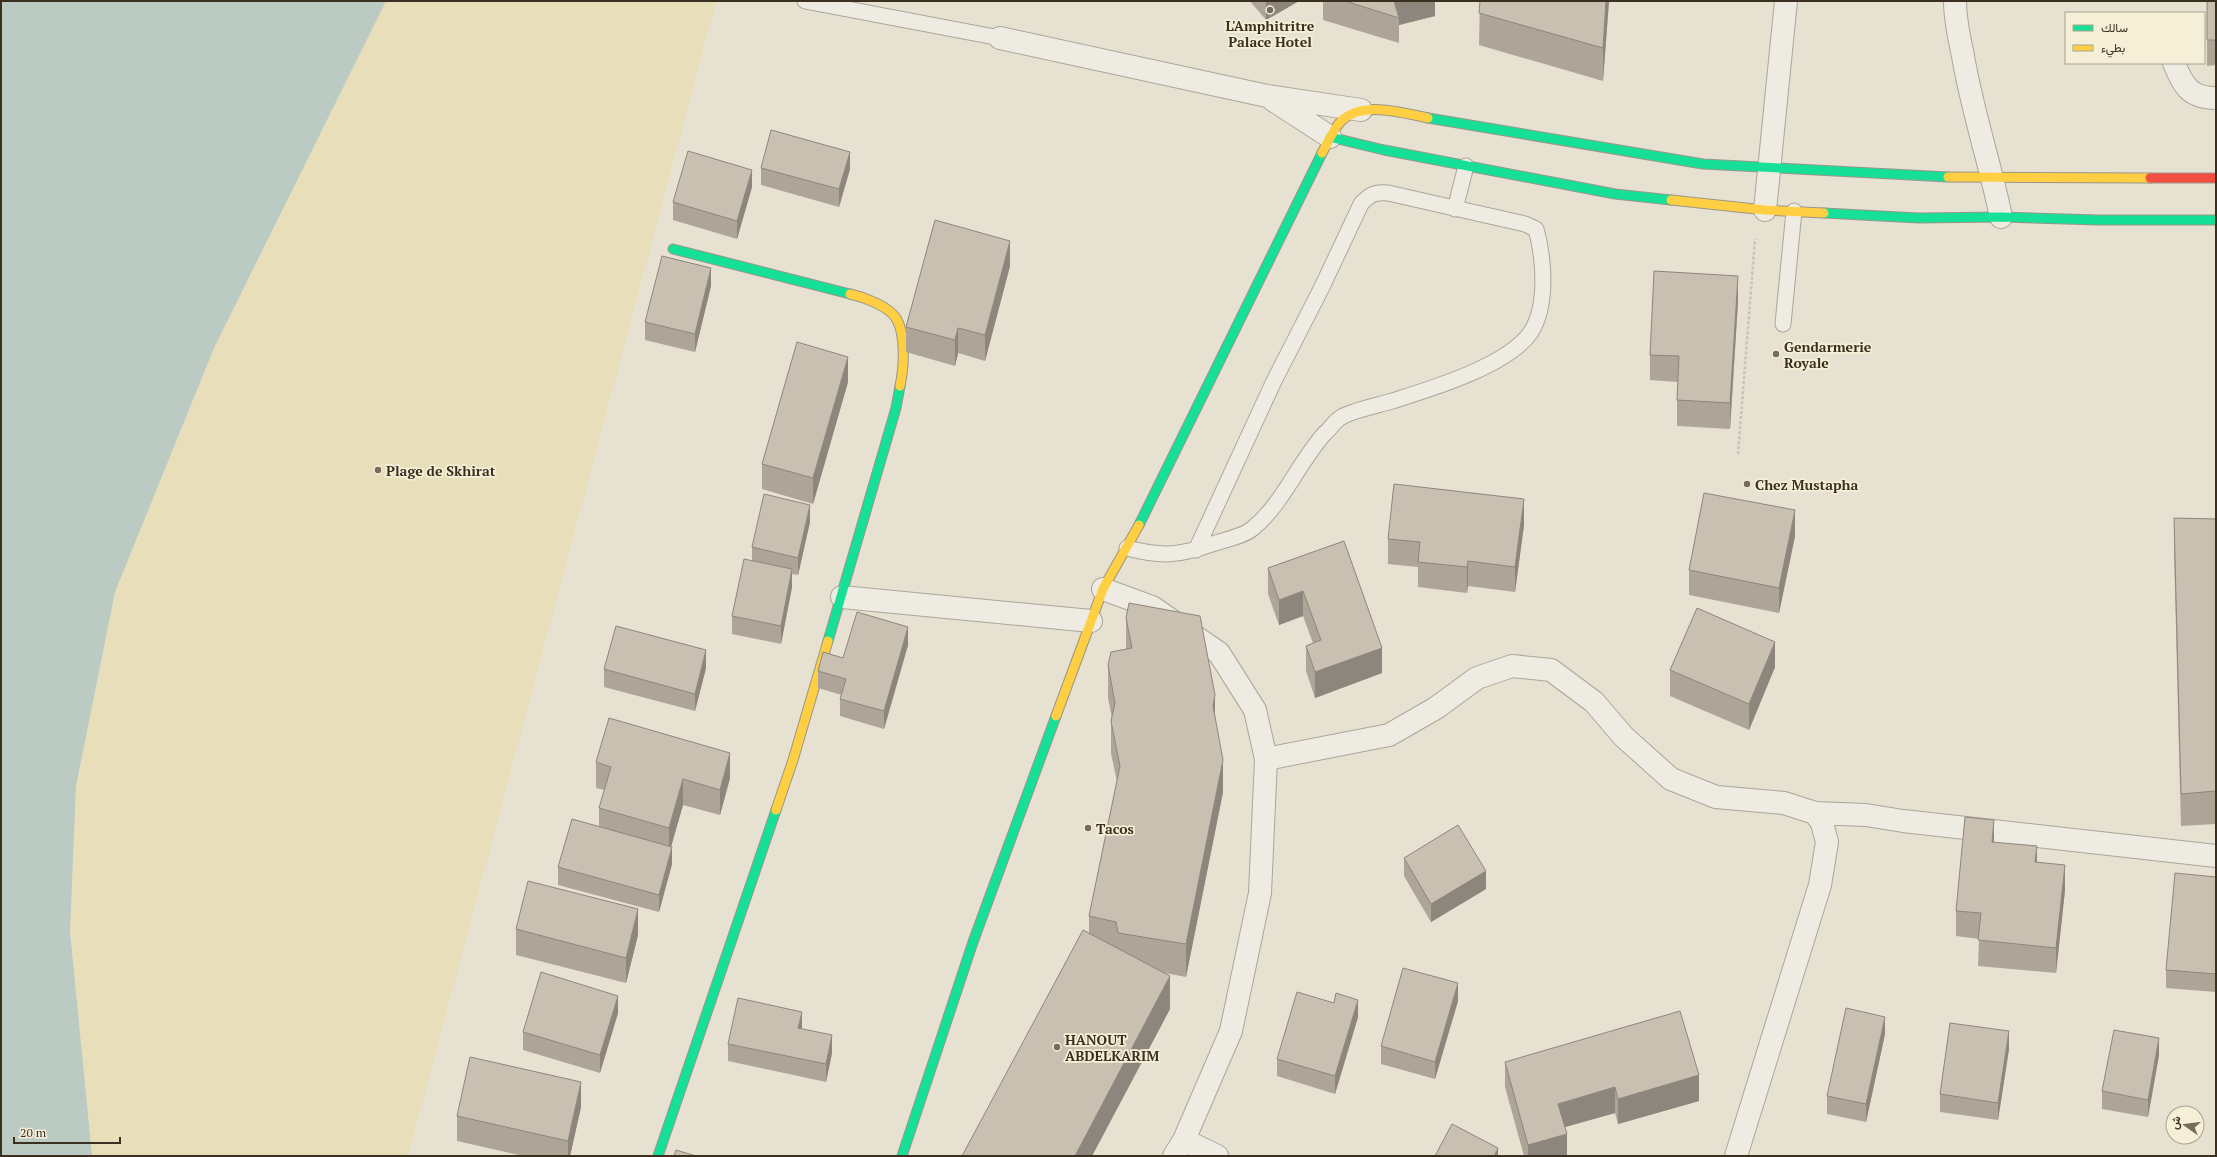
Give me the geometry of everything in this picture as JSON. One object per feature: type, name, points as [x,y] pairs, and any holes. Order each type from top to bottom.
[{"type":"street","points":[[1761,209],[1768,168],[1786,1]]},
{"type":"street","points":[[1955,1],[1955,16],[1967,79],[1993,178],[2001,217]]},
{"type":"street","points":[[1000,38],[1267,96],[1361,110],[1382,110],[1702,164],[1993,178],[2216,178]]},
{"type":"street","points":[[2174,64],[2183,85],[2201,98],[2216,98]]},
{"type":"street","points":[[1267,96],[1330,137],[1384,150],[1614,194],[1761,209],[1918,218],[2001,217],[2098,220],[2216,220]]},
{"type":"street","points":[[902,1156],[930,1067],[980,923],[1103,589],[1127,548],[1336,125],[1347,114],[1361,110]]},
{"type":"street","points":[[658,1156],[793,760],[842,597],[896,408],[902,377],[904,349],[896,318],[871,299],[673,249]]},
{"type":"street","points":[[1103,589],[1152,607],[1219,652],[1255,710],[1266,760],[1260,893],[1232,1023],[1179,1148],[1217,1156]]},
{"type":"street","points":[[842,597],[1091,621]]},
{"type":"street","points":[[1266,760],[1389,735],[1436,708],[1477,678],[1512,666],[1551,670],[1594,702],[1624,737],[1671,779],[1716,797],[1784,803],[1815,813],[1866,815],[1903,821],[2216,856]]},
{"type":"street","points":[[1736,1156],[1820,885],[1827,842],[1822,823],[1815,813]]},
{"type":"lane","points":[[805,1],[1000,38]]},
{"type":"lane","points":[[1455,209],[1466,166]]},
{"type":"lane","points":[[1127,548],[1155,555],[1172,555],[1196,550],[1251,530],[1270,510],[1313,447],[1340,417],[1415,394],[1486,367],[1516,347],[1531,332],[1543,303],[1541,248],[1536,229],[1525,224],[1388,193],[1372,193],[1361,204],[1322,287],[1274,381],[1196,550]]},
{"type":"lane","points":[[1783,324],[1794,211]]},
{"type":"path","points":[[1738,454],[1761,209]]},
{"type":"sand","name":"Plage de Skhirat","points":[[386,1],[716,1],[408,1156],[92,1156],[70,931],[76,786],[115,592],[214,348]]},
{"type":"shaded area","points":[[1,1],[386,1],[214,348],[115,592],[76,786],[70,931],[92,1156],[1,1156]]},
{"type":"building","points":[[1345,1],[1394,1],[1399,18]]},
{"type":"building","points":[[1480,1],[1606,1],[1603,48],[1479,13]]},
{"type":"building","points":[[2207,1],[2216,1],[2216,40],[2207,40]]},
{"type":"building","points":[[771,130],[850,152],[839,189],[761,168]]},
{"type":"building","points":[[688,151],[752,170],[737,221],[673,202]]},
{"type":"building","points":[[935,220],[1010,241],[985,335],[958,328],[955,340],[906,327]]},
{"type":"building","points":[[662,256],[711,268],[695,334],[645,322]]},
{"type":"building","points":[[1654,271],[1738,276],[1730,403],[1677,400],[1679,356],[1650,355]]},
{"type":"building","points":[[797,342],[848,357],[813,478],[762,464]]},
{"type":"building","points":[[1394,484],[1524,499],[1515,567],[1468,561],[1467,567],[1418,562],[1420,542],[1388,539]]},
{"type":"building","points":[[1704,493],[1795,510],[1779,588],[1689,570]]},
{"type":"building","points":[[764,494],[810,505],[798,558],[752,547]]},
{"type":"building","points":[[2174,518],[2216,519],[2216,791],[2181,794]]},
{"type":"building","points":[[1344,541],[1382,648],[1315,672],[1306,646],[1321,640],[1303,591],[1279,600],[1268,568]]},
{"type":"building","points":[[744,559],[792,569],[781,626],[732,616]]},
{"type":"building","points":[[1129,603],[1200,616],[1215,695],[1213,706],[1223,760],[1186,944],[1118,933],[1116,922],[1089,916],[1120,766],[1111,721],[1115,703],[1108,665],[1111,652],[1132,648],[1126,618]]},
{"type":"building","points":[[1697,608],[1775,642],[1749,704],[1670,670]]},
{"type":"building","points":[[857,612],[908,627],[884,711],[840,699],[846,679],[818,671],[823,652],[843,658]]},
{"type":"building","points":[[616,626],[706,650],[695,694],[604,669]]},
{"type":"building","points":[[609,718],[730,753],[720,790],[683,779],[669,828],[599,808],[611,767],[596,762]]},
{"type":"building","points":[[1965,817],[1994,820],[1992,842],[2037,846],[2035,862],[2065,865],[2056,948],[1978,940],[1981,913],[1956,911]]},
{"type":"building","points":[[572,819],[672,847],[659,895],[558,867]]},
{"type":"building","points":[[1458,825],[1486,871],[1431,904],[1404,858]]},
{"type":"building","points":[[2175,873],[2216,877],[2216,974],[2166,970]]},
{"type":"building","points":[[528,881],[638,909],[626,958],[516,929]]},
{"type":"building","points":[[1083,930],[1170,976],[1075,1156],[962,1156]]},
{"type":"building","points":[[1403,968],[1458,983],[1435,1062],[1381,1046]]},
{"type":"building","points":[[541,972],[618,996],[600,1055],[523,1032]]},
{"type":"building","points":[[1297,992],[1334,1003],[1336,993],[1358,1000],[1335,1076],[1277,1059]]},
{"type":"building","points":[[738,998],[802,1012],[798,1028],[832,1035],[826,1064],[728,1044]]},
{"type":"building","points":[[1846,1008],[1885,1017],[1866,1104],[1827,1096]]},
{"type":"building","points":[[1680,1011],[1699,1075],[1618,1099],[1615,1087],[1558,1104],[1567,1134],[1528,1145],[1505,1062]]},
{"type":"building","points":[[1950,1023],[2009,1031],[1998,1103],[1940,1094]]},
{"type":"building","points":[[2114,1030],[2159,1038],[2148,1100],[2102,1091]]},
{"type":"building","points":[[470,1057],[581,1082],[568,1141],[457,1116]]},
{"type":"building","points":[[1452,1124],[1498,1148],[1494,1156],[1435,1156]]},
{"type":"building","points":[[676,1150],[696,1156],[674,1156]]},
{"type":"traffic: fast","points":[[1428,118],[1703,164],[1948,177]]},
{"type":"traffic: fast","points":[[1330,137],[1384,150],[1615,194],[1671,200]]},
{"type":"traffic: fast","points":[[1139,525],[1322,153]]},
{"type":"traffic: fast","points":[[1824,213],[1918,218],[2001,217],[2098,220],[2216,220]]},
{"type":"traffic: fast","points":[[673,249],[850,294]]},
{"type":"traffic: fast","points":[[828,641],[896,408],[900,386]]},
{"type":"traffic: fast","points":[[902,1156],[973,942],[1056,716]]},
{"type":"traffic: fast","points":[[658,1156],[776,810]]},
{"type":"traffic: slow","points":[[1322,153],[1333,132],[1341,121],[1360,111],[1395,111],[1428,118]]},
{"type":"traffic: slow","points":[[1948,177],[2150,178]]},
{"type":"traffic: slow","points":[[1671,200],[1765,210],[1824,213]]},
{"type":"traffic: slow","points":[[850,294],[862,297],[882,306],[896,318],[903,342],[903,361],[900,386]]},
{"type":"traffic: slow","points":[[1056,716],[1103,589],[1139,525]]},
{"type":"traffic: slow","points":[[776,810],[793,760],[828,641]]},
{"type":"traffic: jam","points":[[2150,178],[2216,178]]},
{"type":"place","name":"L'Amphitritre Palace Hotel","points":[[1270,10]]},
{"type":"place","name":"Gendarmerie Royale","points":[[1776,354]]},
{"type":"place","name":"Plage de Skhirat","points":[[378,470]]},
{"type":"place","name":"Chez Mustapha","points":[[1747,484]]},
{"type":"place","name":"Tacos","points":[[1088,828]]},
{"type":"place","name":"HANOUT ABDELKARIM","points":[[1057,1047]]}]
